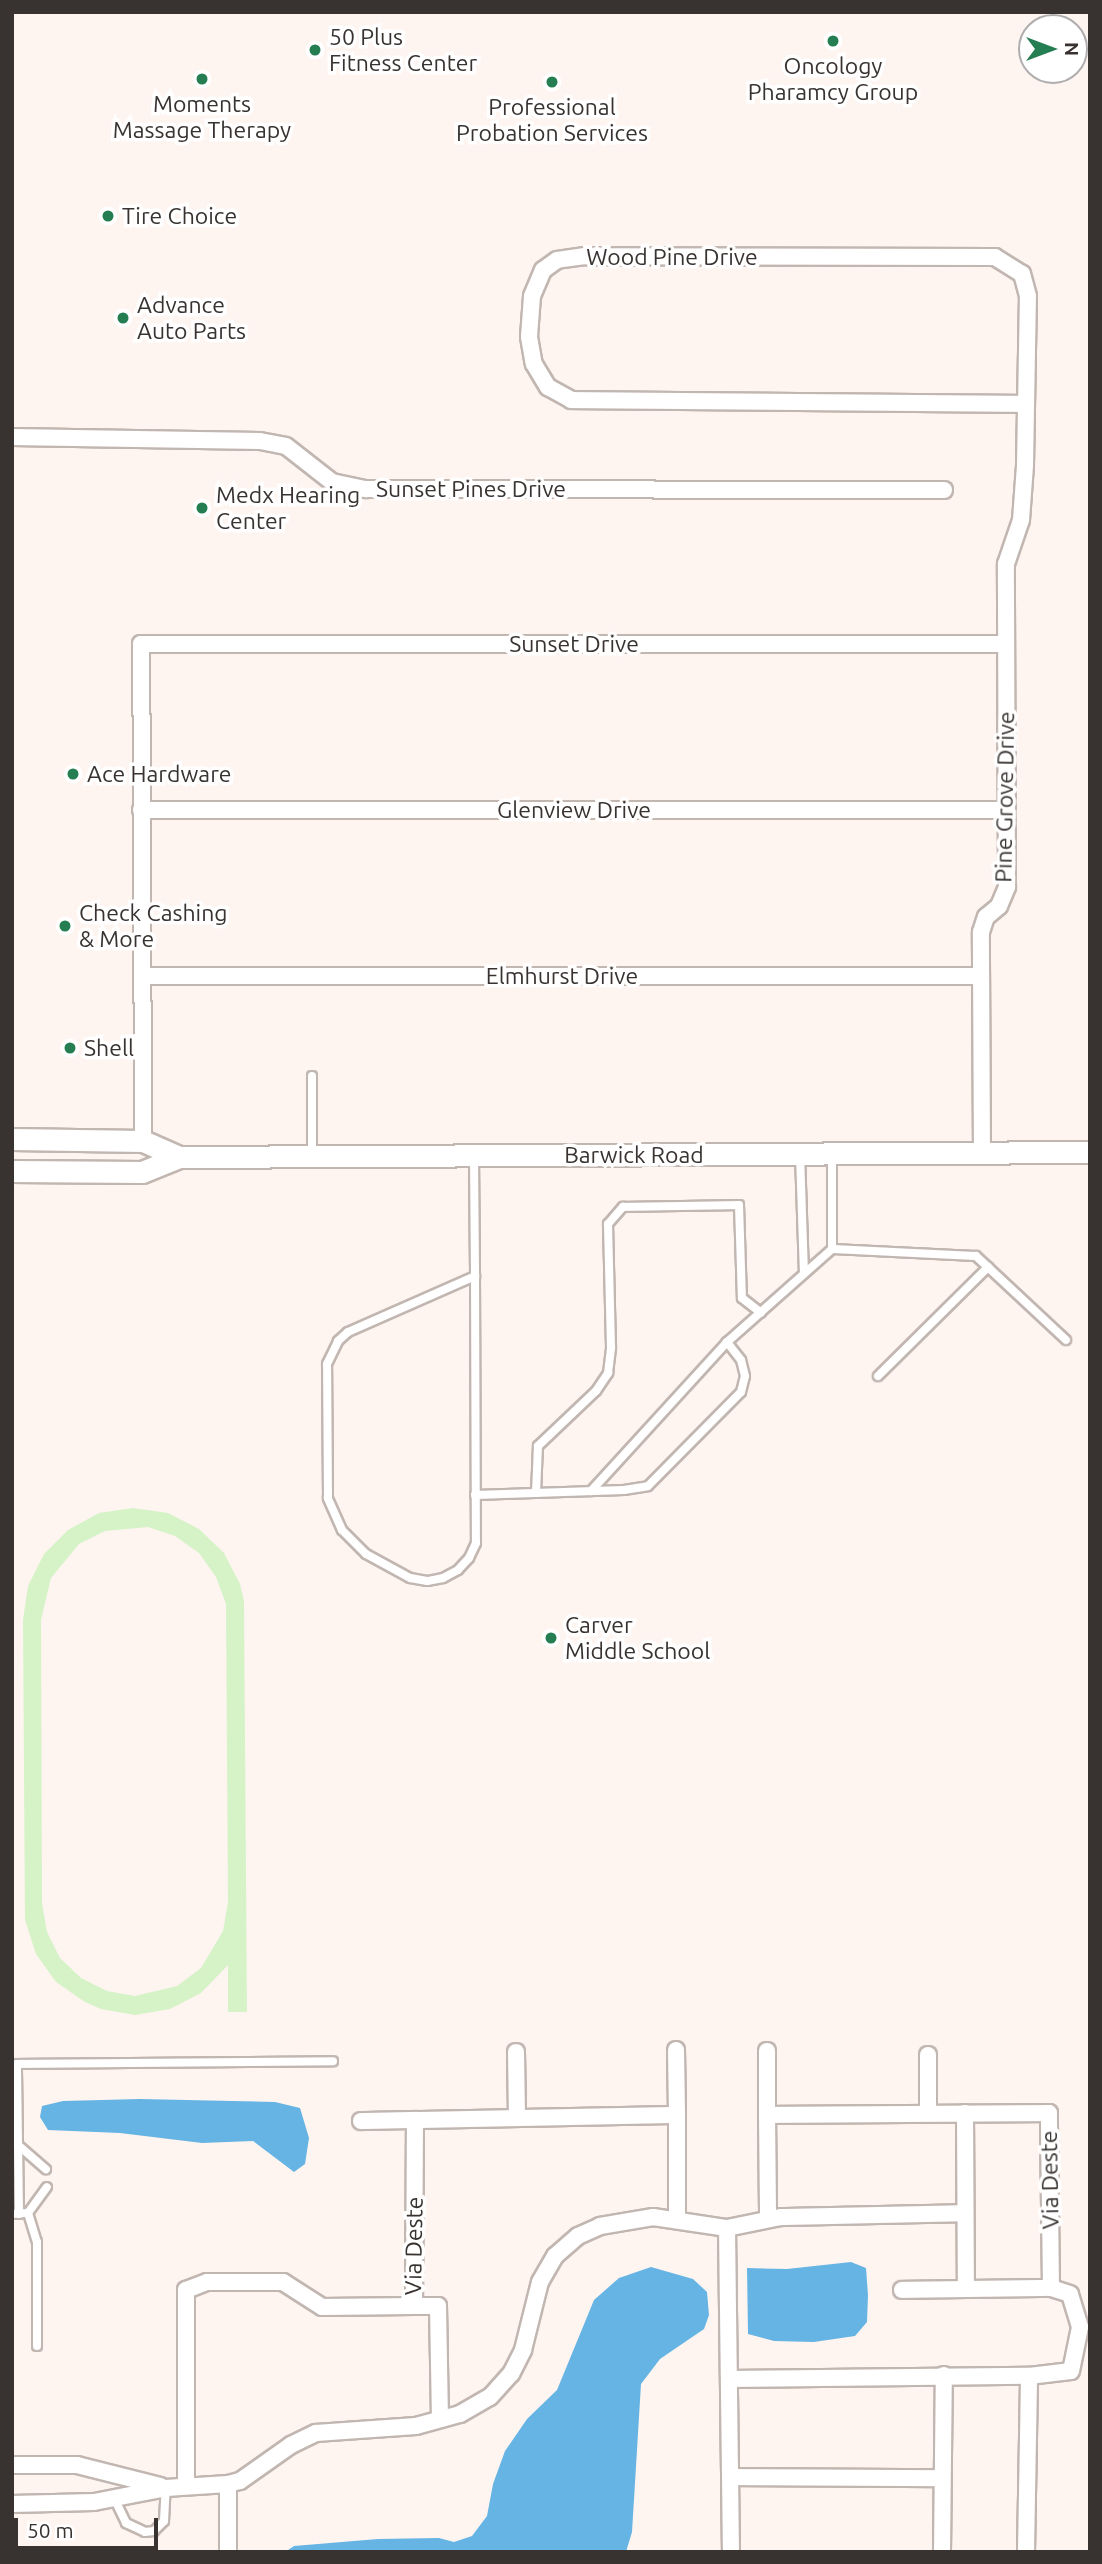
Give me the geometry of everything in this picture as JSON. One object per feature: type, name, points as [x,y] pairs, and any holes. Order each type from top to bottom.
[{"type":"street","name":"Wood Pine Drive","points":[[1006,644],[1006,564],[1021,520],[1025,404],[1028,296],[1022,274],[995,257],[585,256],[557,260],[542,270],[532,296],[530,337],[534,364],[548,387],[571,400],[1025,404]]},
{"type":"street","name":"Sunset Pines Drive","points":[[12,437],[260,441],[286,446],[332,482],[366,489],[944,490]]},
{"type":"street","name":"Sunset Drive","points":[[141,810],[141,644],[1006,644]]},
{"type":"street","name":"Pine Grove Drive","points":[[982,1153],[981,932],[986,917],[999,906],[1007,887],[1006,644]]},
{"type":"street","name":"Glenview Drive","points":[[141,810],[1007,810]]},
{"type":"street","points":[[141,810],[143,1141]]},
{"type":"street","name":"Elmhurst Drive","points":[[142,976],[981,976]]},
{"type":"street","name":"Barwick Road","points":[[12,1139],[143,1141],[179,1157]]},
{"type":"street","name":"Barwick Road","points":[[12,1171],[142,1172],[179,1157],[1090,1152]]},
{"type":"street","points":[[676,2050],[677,2219]]},
{"type":"street","points":[[767,2051],[768,2220]]},
{"type":"street","points":[[516,2052],[517,2117]]},
{"type":"street","points":[[928,2055],[928,2113]]},
{"type":"street","points":[[965,2113],[966,2289]]},
{"type":"street","name":"Via Deste","points":[[767,2115],[1049,2113],[1051,2288]]},
{"type":"street","points":[[361,2121],[677,2115]]},
{"type":"street","name":"Via Deste","points":[[186,2486],[186,2290],[207,2282],[283,2282],[322,2307],[414,2306],[415,2120]]},
{"type":"street","points":[[12,2504],[94,2502],[166,2488],[228,2484],[240,2481],[291,2445],[316,2433],[416,2426],[460,2414],[490,2397],[511,2374],[523,2350],[540,2282],[555,2256],[578,2236],[600,2226],[633,2219],[677,2219],[727,2228],[780,2217],[965,2213]]},
{"type":"street","points":[[727,2228],[731,2552]]},
{"type":"street","points":[[729,2379],[1029,2376],[1071,2371],[1080,2327],[1070,2294],[1051,2288],[902,2290]]},
{"type":"street","points":[[414,2306],[438,2306],[440,2419]]},
{"type":"street","points":[[942,2552],[944,2375]]},
{"type":"street","points":[[1026,2552],[1029,2376]]},
{"type":"street","points":[[12,2465],[77,2466],[166,2488]]},
{"type":"street","points":[[730,2477],[941,2478]]},
{"type":"street","points":[[228,2484],[228,2552]]},
{"type":"lane","points":[[312,1076],[312,1157]]},
{"type":"lane","points":[[832,1153],[832,1249]]},
{"type":"lane","points":[[800,1154],[804,1273]]},
{"type":"lane","points":[[474,1155],[475,1276],[475,1495],[476,1543],[469,1558],[443,1578],[426,1581],[410,1578],[366,1554],[342,1530],[328,1498],[327,1364],[338,1341],[348,1332],[475,1276]]},
{"type":"lane","points":[[536,1493],[538,1446],[596,1391],[608,1373],[611,1347],[608,1224],[623,1208],[739,1205],[742,1298],[761,1313]]},
{"type":"lane","points":[[592,1491],[727,1342],[832,1249],[976,1256],[1066,1340]]},
{"type":"lane","points":[[878,1376],[988,1268]]},
{"type":"lane","points":[[475,1495],[648,1486],[741,1392],[745,1376],[741,1360],[727,1342]]},
{"type":"lane","points":[[37,2347],[37,2242],[20,2214],[17,2064],[333,2061]]},
{"type":"lane","points":[[18,2145],[46,2169]]},
{"type":"lane","points":[[20,2214],[47,2187]]},
{"type":"lane","points":[[114,2498],[126,2523],[145,2532],[153,2531],[164,2521],[166,2488]]},
{"type":"green space","points":[[133,1508],[168,1513],[199,1529],[224,1553],[240,1584],[244,1601],[247,2012],[228,2012],[228,1965],[201,1993],[170,2009],[135,2015],[101,2009],[85,2002],[56,1982],[36,1954],[25,1920],[23,1620],[28,1586],[44,1554],[68,1530],[99,1513]],"holes":[[[148,1527],[175,1536],[199,1553],[216,1577],[226,1604],[228,1902],[223,1931],[201,1968],[177,1986],[135,1996],[107,1991],[81,1978],[60,1958],[47,1932],[42,1903],[41,1620],[51,1578],[79,1544],[105,1531]]]},
{"type":"water","points":[[140,2099],[275,2102],[300,2108],[309,2138],[305,2164],[294,2172],[253,2141],[202,2143],[120,2133],[48,2130],[40,2117],[42,2106],[63,2101]]},
{"type":"water","points":[[851,2262],[866,2268],[868,2295],[867,2322],[855,2336],[814,2342],[774,2341],[748,2334],[747,2268],[787,2269]]},
{"type":"water","points":[[651,2267],[693,2279],[707,2292],[709,2315],[704,2329],[660,2359],[641,2384],[632,2532],[626,2552],[285,2552],[294,2546],[378,2539],[439,2538],[454,2542],[472,2536],[487,2516],[493,2484],[505,2451],[527,2419],[557,2390],[594,2300],[619,2278]]},
{"type":"place","name":"Oncology Pharamcy Group","points":[[833,41]]},
{"type":"place","name":"50 Plus Fitness Center","points":[[315,50]]},
{"type":"place","name":"Moments Massage Therapy","points":[[202,79]]},
{"type":"place","name":"Professional Probation Services","points":[[552,82]]},
{"type":"place","name":"Tire Choice","points":[[108,216]]},
{"type":"place","name":"Advance Auto Parts","points":[[123,318]]},
{"type":"place","name":"Medx Hearing Center","points":[[202,508]]},
{"type":"place","name":"Ace Hardware","points":[[73,774]]},
{"type":"place","name":"Check Cashing & More","points":[[65,926]]},
{"type":"place","name":"Shell","points":[[70,1048]]},
{"type":"place","name":"Carver Middle School","points":[[551,1638]]}]
